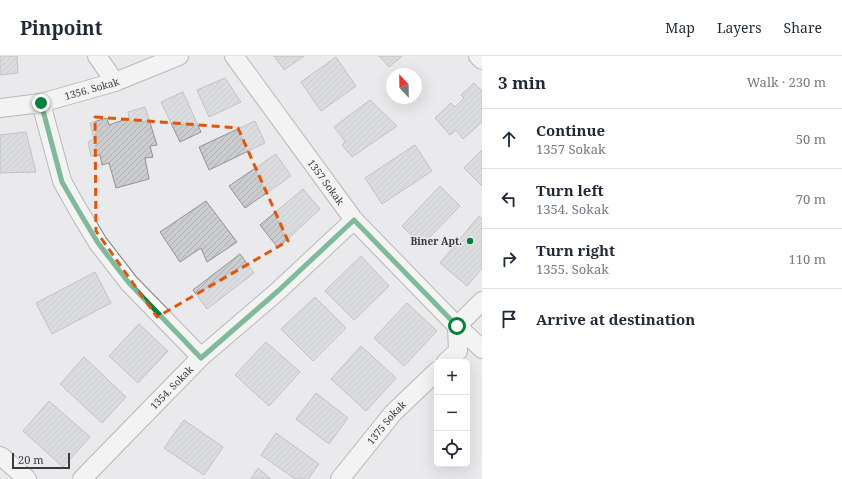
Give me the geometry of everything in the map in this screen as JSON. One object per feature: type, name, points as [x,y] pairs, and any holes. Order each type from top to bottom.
[{"type":"street","points":[[97,56],[115,82]]},
{"type":"street","name":"1356. Sokak","points":[[0,108],[41,103],[115,82],[179,56]]},
{"type":"street","name":"1357 Sokak","points":[[234,56],[354,220],[457,326],[482,349]]},
{"type":"street","points":[[478,56],[482,60]]},
{"type":"street","points":[[41,103],[62,182],[98,243],[129,283],[201,358]]},
{"type":"street","name":"1354. Sokak","points":[[82,479],[201,358],[278,291],[354,220]]},
{"type":"street","points":[[449,359],[458,351],[457,326],[482,300]]},
{"type":"street","name":"1375 Sokak","points":[[340,479],[393,413],[434,374]]},
{"type":"street","points":[[0,456],[27,479]]},
{"type":"highlighted area","points":[[95,117],[238,128],[288,241],[157,317],[96,231]]},
{"type":"building","points":[[0,56],[17,56],[18,73],[0,75]]},
{"type":"building","points":[[274,56],[304,56],[284,70]]},
{"type":"building","points":[[379,56],[402,56],[389,67]]},
{"type":"building","points":[[336,57],[356,86],[321,111],[301,82]]},
{"type":"building","points":[[225,78],[241,102],[209,117],[197,90]]},
{"type":"building","points":[[474,83],[482,91],[482,122],[463,139],[456,130],[450,135],[435,118],[451,103],[455,107],[464,98],[461,95]]},
{"type":"building","points":[[183,92],[201,132],[180,142],[161,102]]},
{"type":"building","points":[[370,100],[397,126],[352,157],[342,145],[345,141],[334,127]]},
{"type":"building","points":[[145,107],[157,145],[150,146],[153,157],[145,158],[149,179],[116,188],[109,163],[102,165],[100,155],[91,156],[88,142],[94,139],[90,123],[107,118],[109,125],[129,118],[128,112]]},
{"type":"building","points":[[255,121],[265,143],[209,170],[199,147]]},
{"type":"building","points":[[26,132],[36,172],[0,173],[0,135]]},
{"type":"building","points":[[415,145],[432,171],[382,204],[365,178]]},
{"type":"building","points":[[482,150],[482,186],[464,168]]},
{"type":"building","points":[[276,154],[291,176],[245,208],[229,186]]},
{"type":"building","points":[[440,186],[460,206],[422,245],[402,226]]},
{"type":"building","points":[[303,189],[320,209],[278,248],[260,225]]},
{"type":"building","points":[[206,201],[237,242],[207,262],[201,248],[180,262],[160,232]]},
{"type":"building","name":"Biner Apt.","points":[[479,216],[482,219],[482,268],[467,286],[440,263]]},
{"type":"building","points":[[240,254],[254,273],[207,309],[193,290]]},
{"type":"building","points":[[361,256],[389,286],[354,320],[325,291]]},
{"type":"building","points":[[95,272],[111,303],[52,334],[36,303]]},
{"type":"building","points":[[315,297],[346,328],[313,361],[281,329]]},
{"type":"building","points":[[407,303],[437,331],[404,366],[374,338]]},
{"type":"building","points":[[139,324],[168,351],[138,383],[109,356]]},
{"type":"building","points":[[266,342],[300,372],[269,406],[235,375]]},
{"type":"building","points":[[361,346],[396,378],[366,411],[331,379]]},
{"type":"building","points":[[84,357],[126,397],[102,423],[60,384]]},
{"type":"building","points":[[316,393],[348,418],[329,444],[296,419]]},
{"type":"building","points":[[49,401],[90,437],[63,467],[23,431]]},
{"type":"building","points":[[184,420],[223,447],[204,475],[164,448]]},
{"type":"building","points":[[276,433],[319,464],[308,479],[295,479],[261,455]]},
{"type":"building","points":[[258,468],[271,479],[251,479]]},
{"type":"place","name":"Biner Apt.","points":[[470,241]]},
{"type":"route","points":[[41,103],[62,182],[98,243],[129,283],[201,358],[278,291],[354,220],[457,326]]}]
